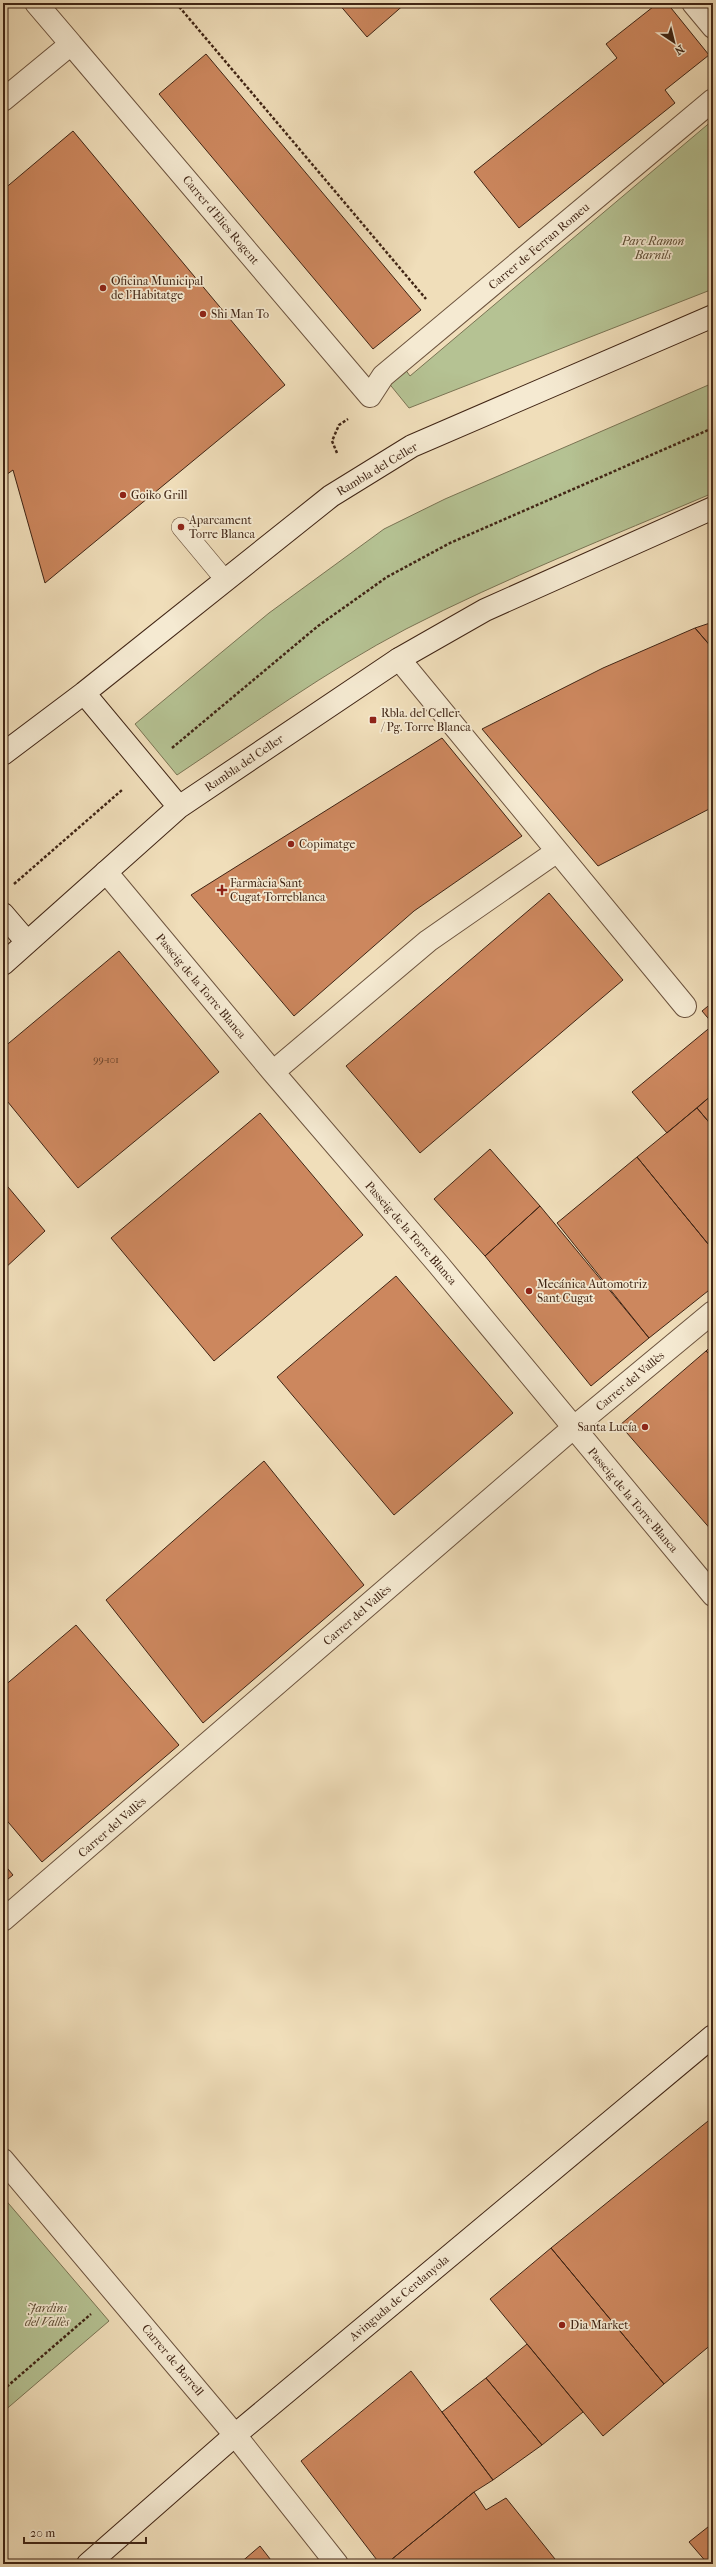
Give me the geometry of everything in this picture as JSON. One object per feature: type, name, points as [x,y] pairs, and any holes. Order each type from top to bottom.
[{"type":"street","name":"Carrer d'Elies Rogent","points":[[36,3],[370,396]]},
{"type":"street","points":[[693,3],[713,27]]},
{"type":"street","points":[[3,100],[71,44]]},
{"type":"street","name":"Carrer de Ferran Romeu","points":[[370,396],[383,376],[713,100]]},
{"type":"street","name":"Rambla del Celler","points":[[3,753],[84,693],[331,496],[355,480],[412,446],[713,316]]},
{"type":"street","name":"Rambla del Celler","points":[[3,964],[179,807],[399,659],[485,610],[713,508]]},
{"type":"street","points":[[399,659],[556,852],[685,1006]]},
{"type":"street","points":[[84,693],[179,807]]},
{"type":"street","points":[[273,1072],[428,941],[556,852]]},
{"type":"street","name":"Passeig de la Torre Blanca","points":[[106,872],[273,1072],[438,1264],[713,1595]]},
{"type":"street","points":[[3,914],[27,942]]},
{"type":"street","name":"Carrer del Vallès","points":[[3,1920],[573,1428],[713,1312]]},
{"type":"street","name":"Avinguda de Cerdanyola","points":[[88,2564],[235,2435],[713,2036]]},
{"type":"street","name":"Carrer de Borrell","points":[[3,2160],[235,2435],[337,2564]]},
{"type":"lane","points":[[181,527],[226,581]]},
{"type":"path","points":[[176,3],[447,323]]},
{"type":"path","points":[[355,480],[340,461],[332,441],[339,425],[358,412],[370,396]]},
{"type":"path","points":[[9,888],[148,768],[318,626],[388,577],[450,543],[713,428]]},
{"type":"path","points":[[3,2390],[116,2293]]},
{"type":"green space","name":"Parc Ramon Barnils","points":[[713,120],[713,289],[409,408],[383,376],[400,362],[410,376]]},
{"type":"green space","points":[[713,383],[713,493],[519,575],[406,629],[318,680],[177,775],[135,724],[269,613],[384,529],[445,499]]},
{"type":"green space","name":"Jardins del Vallès","points":[[3,2197],[109,2321],[3,2412]]},
{"type":"building","points":[[338,3],[406,3],[367,37]]},
{"type":"building","points":[[658,3],[667,3],[709,55],[665,90],[675,103],[519,228],[474,172],[617,58],[606,44]]},
{"type":"building","points":[[206,54],[421,310],[373,349],[159,94]]},
{"type":"building","name":"Oficina Municipal de l'Habitatge","points":[[73,131],[285,385],[45,583],[13,470],[3,477],[3,190]]},
{"type":"building","points":[[713,622],[713,649],[695,628]]},
{"type":"building","points":[[695,628],[713,649],[713,807],[598,866],[482,729],[603,668]]},
{"type":"building","points":[[442,738],[522,836],[414,911],[294,1016],[191,895]]},
{"type":"building","points":[[549,893],[623,980],[420,1153],[346,1066]]},
{"type":"building","points":[[119,951],[219,1072],[78,1188],[3,1096],[3,1048]]},
{"type":"building","points":[[713,1002],[713,1024],[702,1011]]},
{"type":"building","points":[[713,1025],[713,1094],[667,1133],[632,1092]]},
{"type":"building","points":[[713,1094],[713,1127],[697,1108]]},
{"type":"building","points":[[697,1108],[713,1127],[713,1250],[637,1157]]},
{"type":"building","points":[[260,1113],[363,1235],[214,1361],[111,1238]]},
{"type":"building","points":[[490,1149],[540,1206],[485,1256],[434,1199]]},
{"type":"building","points":[[637,1157],[713,1250],[713,1287],[649,1338],[557,1223]]},
{"type":"building","points":[[3,1181],[45,1231],[3,1270]]},
{"type":"building","points":[[540,1206],[649,1338],[591,1386],[485,1256]]},
{"type":"building","points":[[396,1276],[513,1413],[394,1515],[277,1377]]},
{"type":"building","points":[[713,1344],[713,1358],[706,1351]]},
{"type":"building","points":[[706,1351],[713,1358],[713,1532],[620,1425]]},
{"type":"building","points":[[264,1461],[364,1585],[203,1723],[106,1600]]},
{"type":"building","points":[[76,1625],[179,1745],[42,1862],[3,1816],[3,1687]]},
{"type":"building","points":[[3,1863],[13,1875],[3,1883]]},
{"type":"building","points":[[713,2117],[713,2343],[664,2384],[551,2248]]},
{"type":"building","points":[[551,2248],[664,2384],[603,2436],[490,2299]]},
{"type":"building","points":[[527,2344],[583,2412],[542,2445],[486,2378]]},
{"type":"building","points":[[411,2371],[493,2480],[474,2492],[386,2564],[380,2564],[301,2461]]},
{"type":"building","points":[[486,2378],[542,2445],[493,2480],[442,2412]]},
{"type":"building","points":[[474,2492],[486,2510],[506,2498],[559,2564],[386,2564]]},
{"type":"building","points":[[713,2523],[713,2564],[708,2564],[689,2542]]},
{"type":"building","points":[[260,2546],[274,2564],[239,2564]]},
{"type":"place","name":"Oficina Municipal de l'Habitatge","points":[[103,288]]},
{"type":"place","name":"Shi Man To","points":[[203,314]]},
{"type":"place","name":"Goiko Grill","points":[[123,495]]},
{"type":"place","name":"Aparcament Torre Blanca","points":[[181,527]]},
{"type":"place","name":"Rbla. del Celler / Pg. Torre Blanca","points":[[373,720]]},
{"type":"place","name":"Copimatge","points":[[291,844]]},
{"type":"place","name":"Farmàcia Sant Cugat Torreblanca","points":[[222,890]]},
{"type":"place","name":"Mecánica Automotriz Sant Cugat","points":[[529,1291]]},
{"type":"place","name":"Santa Lucía","points":[[645,1427]]},
{"type":"place","name":"Dia Market","points":[[562,2325]]}]
